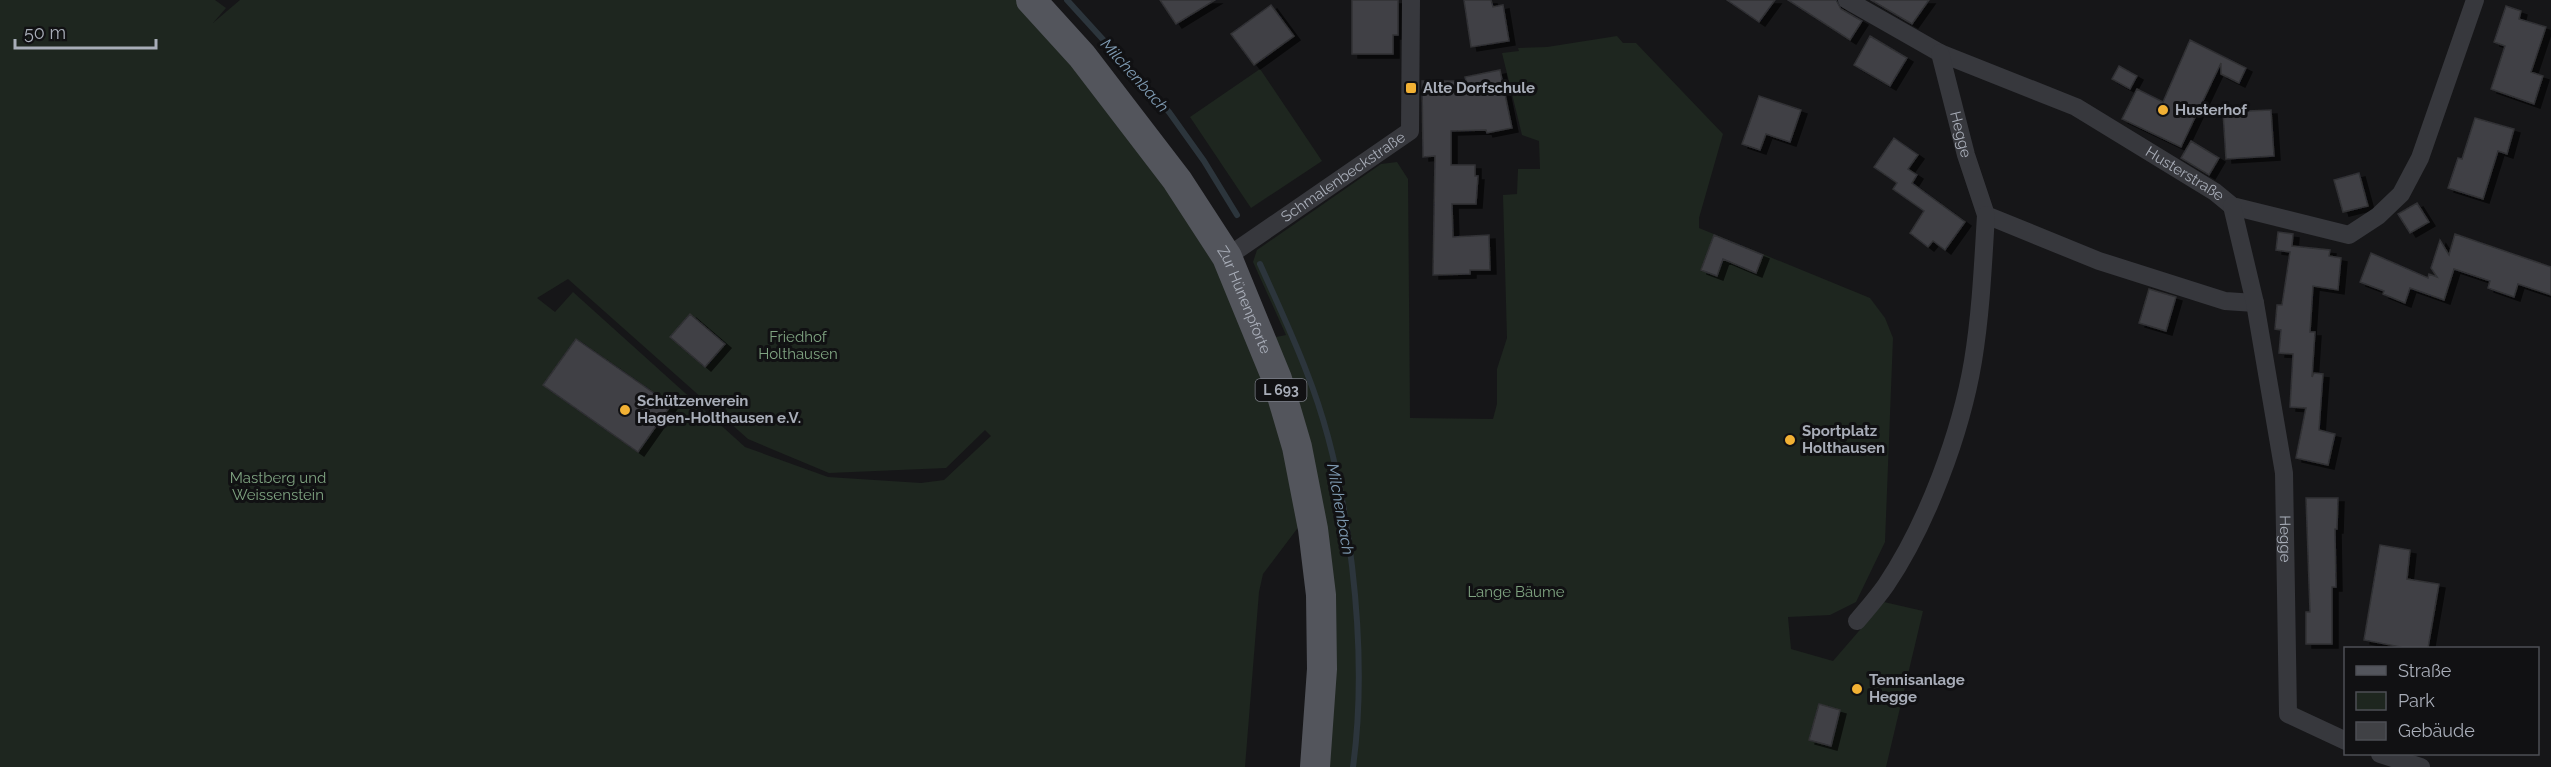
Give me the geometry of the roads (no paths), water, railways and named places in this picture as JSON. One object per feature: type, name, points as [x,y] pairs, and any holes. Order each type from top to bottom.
[{"type":"main road","name":"Zur Hünenpforte","points":[[1031,0],[1082,56],[1136,122],[1227,257],[1277,379],[1297,447],[1313,529],[1321,595],[1322,669],[1315,767]]},
{"type":"street","name":"Schmalenbeckstraße","points":[[1227,257],[1410,131],[1411,0]]},
{"type":"street","name":"Husterstraße","points":[[1847,0],[1940,53],[2076,107],[2216,192],[2232,206],[2349,235],[2378,216],[2401,194],[2420,158],[2475,0]]},
{"type":"street","name":"Hegge","points":[[1857,621],[1886,585],[1921,523],[1956,428],[1973,363],[1986,215],[1966,155],[1940,53]]},
{"type":"street","name":"Hegge","points":[[2232,206],[2255,303],[2284,473],[2288,714],[2344,740]]},
{"type":"street","points":[[1986,215],[2099,261],[2225,301],[2255,303]]},
{"type":"street","points":[[2386,755],[2421,767]]},
{"type":"waterway","name":"Milchenbach","points":[[1067,0],[1169,112],[1204,161],[1237,215]]},
{"type":"waterway","name":"Milchenbach","points":[[1260,264],[1302,359],[1322,416],[1335,464],[1345,515],[1357,620],[1359,671],[1353,767]]},
{"type":"place","name":"Alte Dorfschule","points":[[1411,88]]},
{"type":"place","name":"Husterhof","points":[[2163,110]]},
{"type":"place","name":"Schützenverein Hagen-Holthausen e.V.","points":[[625,410]]},
{"type":"place","name":"Sportplatz Holthausen","points":[[1790,440]]},
{"type":"place","name":"Tennisanlage Hegge","points":[[1857,689]]},
{"type":"park label","name":"Friedhof Holthausen","points":[[798,346]]},
{"type":"park label","name":"Mastberg und Weissenstein","points":[[278,486]]},
{"type":"park label","name":"Lange Bäume","points":[[1516,592]]}]
